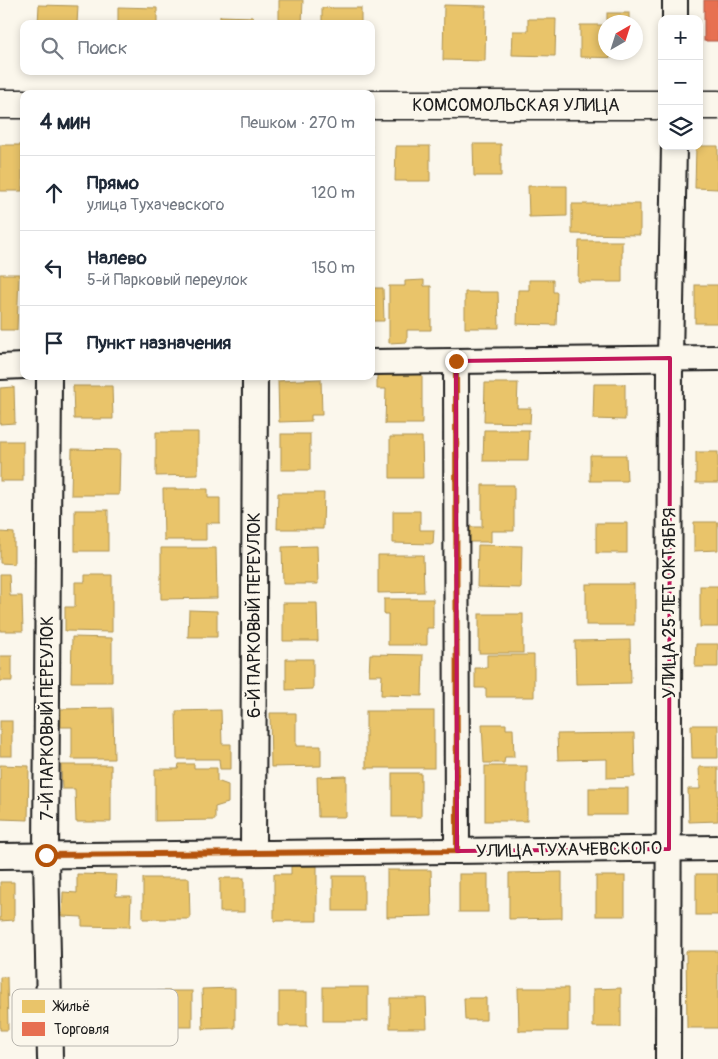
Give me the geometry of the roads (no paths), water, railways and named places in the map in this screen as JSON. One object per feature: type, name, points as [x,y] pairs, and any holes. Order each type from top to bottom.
[{"type":"main road","points":[[0,104],[20,104]]},
{"type":"main road","name":"КОМСОМОЛЬСКАЯ УЛИЦА","points":[[375,105],[658,105]]},
{"type":"main road","points":[[703,105],[718,105]]},
{"type":"street","points":[[675,0],[675,15]]},
{"type":"street","name":"УЛИЦА 25 ЛЕТ ОКТЯБРЯ","points":[[668,1059],[670,358],[674,150]]},
{"type":"street","points":[[375,362],[718,358]]},
{"type":"street","points":[[456,361],[457,851]]},
{"type":"street","points":[[0,367],[20,366]]},
{"type":"street","name":"7-Й ПАРКОВЫЙ ПЕРЕУЛОК","points":[[49,380],[46,855],[49,989]]},
{"type":"street","name":"6-Й ПАРКОВЫЙ ПЕРЕУЛОК","points":[[253,853],[255,380]]},
{"type":"street","name":"УЛИЦА ТУХАЧЕВСКОГО","points":[[0,856],[718,848]]},
{"type":"street","name":"7-Й ПАРКОВЫЙ ПЕРЕУЛОК","points":[[50,1046],[50,1059]]}]
